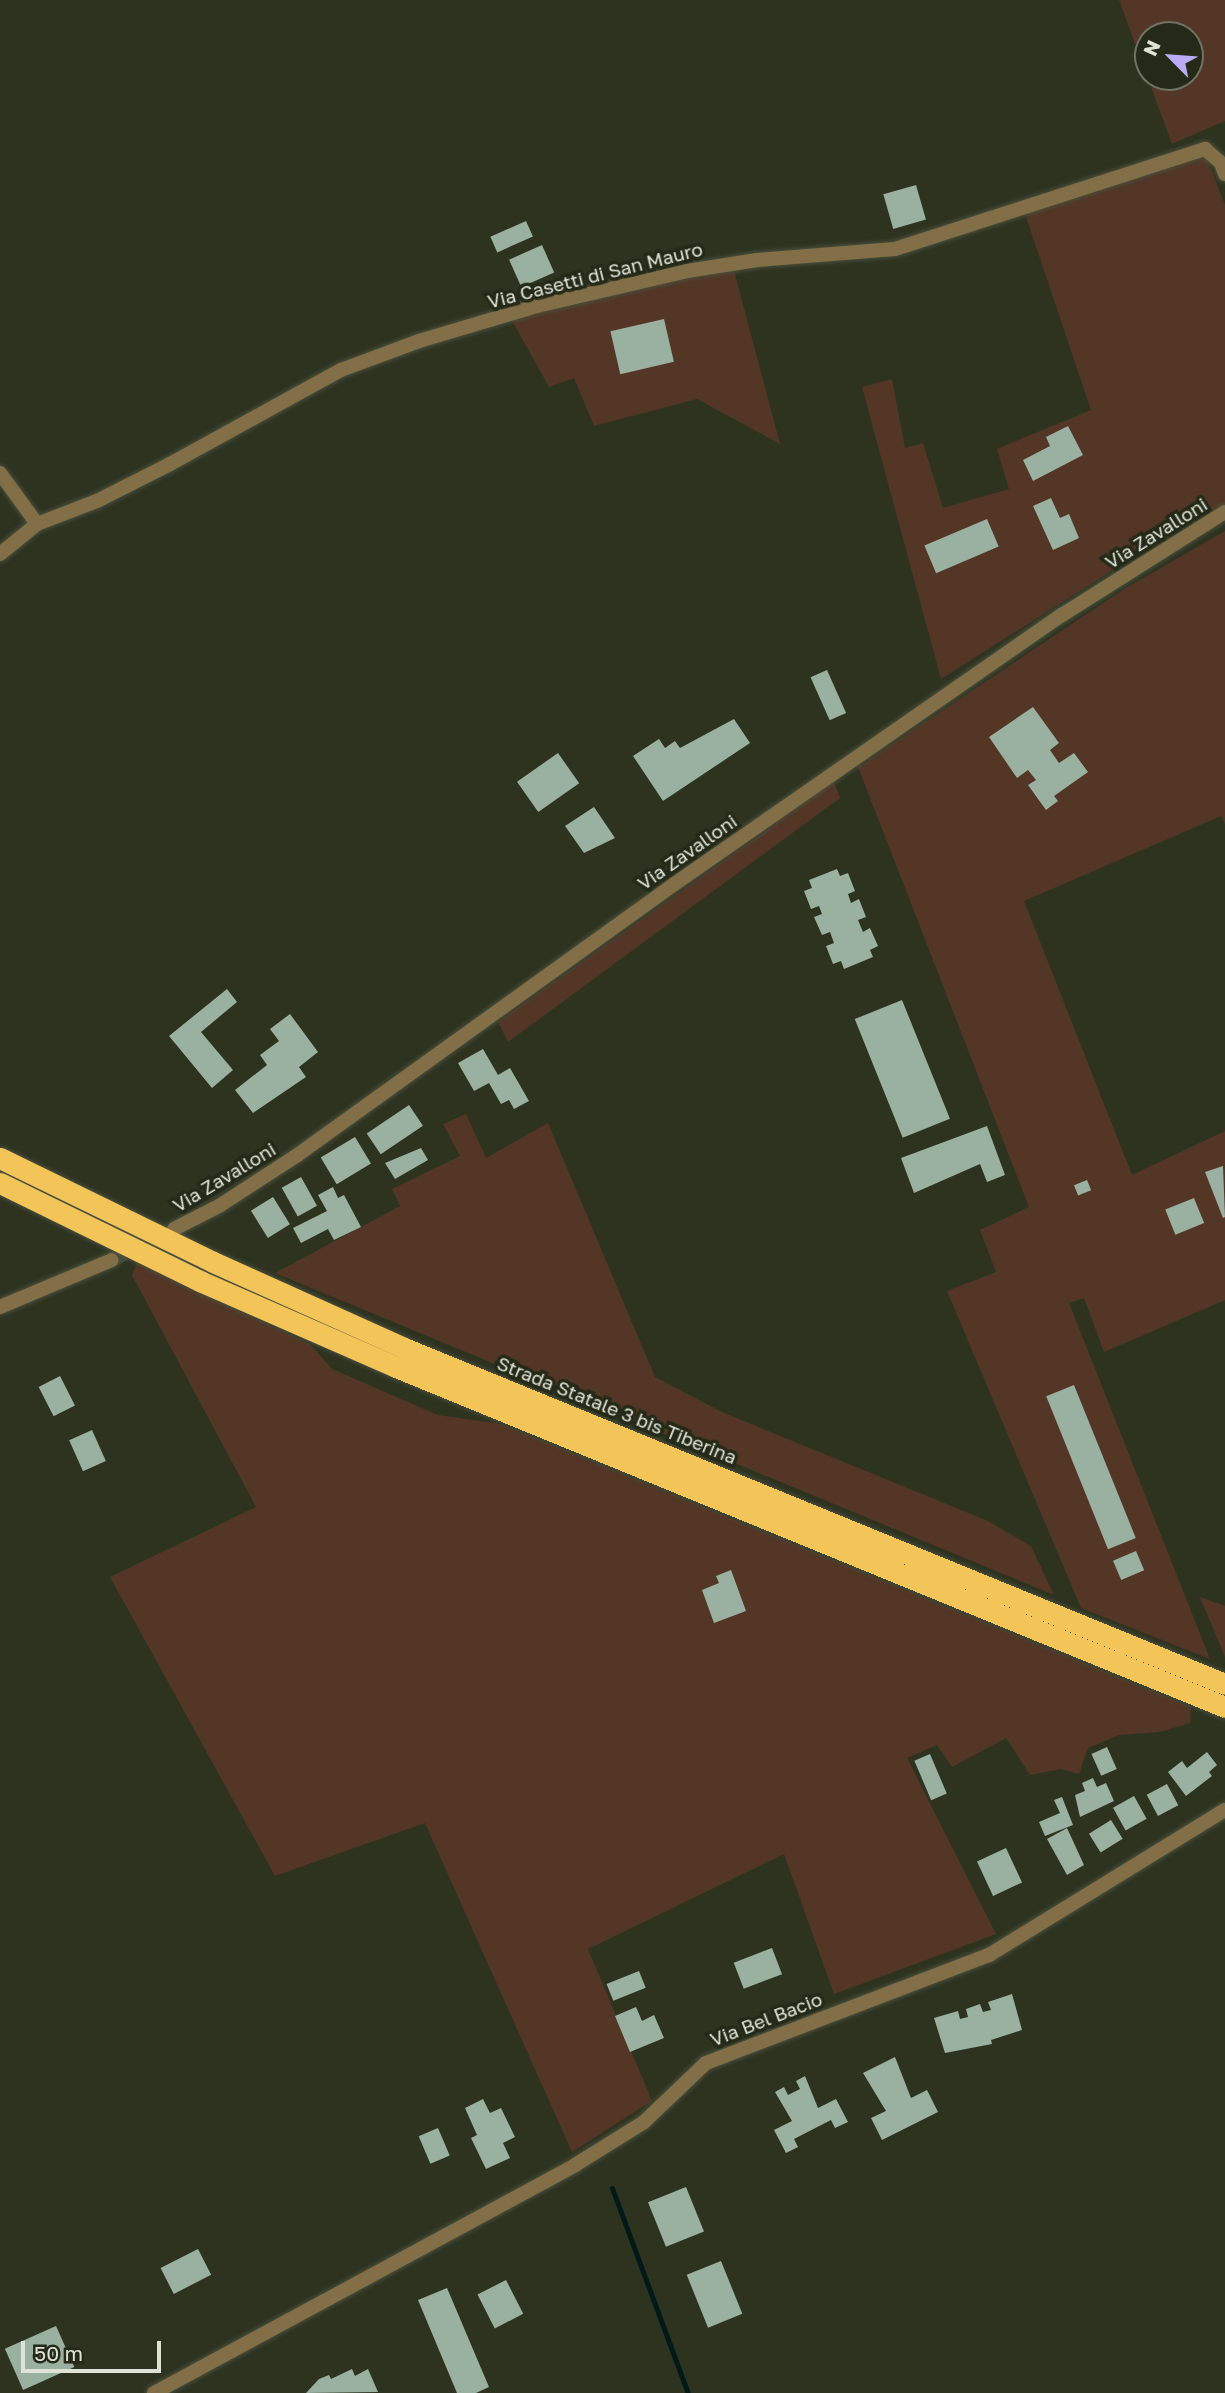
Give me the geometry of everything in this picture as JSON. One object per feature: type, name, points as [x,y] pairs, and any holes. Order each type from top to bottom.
[{"type":"highway","name":"Strada Statale 3 bis Tiberina","points":[[0,1158],[213,1262],[404,1348],[1225,1684]]},
{"type":"highway","points":[[0,1183],[200,1281],[396,1367],[1225,1707]]},
{"type":"street","name":"Via Casetti di San Mauro","points":[[0,554],[37,524],[97,501],[341,370],[537,306],[699,269],[895,248],[1205,149],[1221,163],[1225,173]]},
{"type":"street","points":[[0,473],[37,524]]},
{"type":"street","name":"Via Zavalloni","points":[[174,1228],[219,1206],[296,1156],[1050,622],[1225,512]]},
{"type":"street","points":[[0,1307],[112,1260]]},
{"type":"street","name":"Via Bel Bacio","points":[[154,2393],[575,2165],[644,2122],[706,2063],[989,1955],[1225,1810]]},
{"type":"shaded area","points":[[1119,0],[1225,0],[1225,121],[1172,144],[1152,91],[1204,91],[1204,21],[1134,21],[1134,41]]},
{"type":"shaded area","points":[[1205,153],[1225,205],[1225,504],[1140,553],[941,679],[862,387],[892,379],[905,448],[923,443],[943,508],[1009,489],[997,449],[1091,410],[1024,211]]},
{"type":"shaded area","points":[[733,267],[780,444],[697,399],[594,426],[574,378],[549,387],[510,317]]},
{"type":"shaded area","points":[[1225,531],[1225,824],[1221,816],[1024,901],[1132,1175],[1225,1131],[1225,1300],[1104,1352],[1084,1298],[1069,1303],[1210,1659],[1081,1608],[947,1291],[996,1272],[980,1230],[1029,1207],[858,767],[1124,589]]},
{"type":"shaded area","points":[[834,782],[840,798],[508,1042],[498,1022]]},
{"type":"shaded area","points":[[466,1114],[486,1158],[548,1123],[655,1377],[722,1412],[988,1521],[1031,1546],[1054,1595],[275,1273],[400,1206],[392,1189],[460,1156],[443,1124]]},
{"type":"shaded area","points":[[137,1263],[310,1344],[332,1369],[438,1415],[501,1424],[1191,1707],[1190,1723],[1160,1732],[1119,1735],[1088,1748],[1079,1774],[1061,1769],[1030,1775],[1006,1738],[952,1767],[937,1745],[907,1758],[996,1934],[834,1994],[784,1854],[588,1949],[652,2101],[572,2152],[425,1823],[275,1876],[110,1577],[256,1507],[132,1275]]},
{"type":"shaded area","points":[[1200,1597],[1225,1606],[1225,1657]]},
{"type":"building","points":[[916,185],[926,220],[893,229],[883,194]]},
{"type":"building","points":[[526,221],[533,237],[497,252],[490,237]]},
{"type":"building","points":[[542,245],[554,272],[521,287],[509,260]]},
{"type":"building","points":[[664,319],[674,362],[620,374],[610,331]]},
{"type":"building","points":[[1068,426],[1083,455],[1033,481],[1023,460],[1050,446],[1046,437]]},
{"type":"building","points":[[1051,498],[1060,518],[1069,514],[1079,538],[1053,550],[1033,506]]},
{"type":"building","points":[[987,519],[999,547],[936,573],[924,546]]},
{"type":"building","points":[[827,670],[846,713],[830,720],[811,677]]},
{"type":"building","points":[[1033,707],[1059,743],[1050,750],[1059,763],[1074,753],[1088,772],[1054,796],[1058,801],[1046,810],[1028,785],[1036,780],[1028,770],[1017,778],[989,737]]},
{"type":"building","points":[[734,719],[750,743],[663,801],[633,756],[659,739],[665,748],[675,741],[680,748]]},
{"type":"building","points":[[558,753],[579,783],[538,812],[517,782]]},
{"type":"building","points":[[594,807],[615,838],[584,853],[565,826]]},
{"type":"building","points":[[837,869],[840,876],[848,873],[855,891],[848,894],[851,903],[859,899],[866,917],[858,920],[863,932],[870,928],[878,946],[870,950],[873,957],[844,969],[841,961],[833,964],[826,946],[834,943],[830,932],[822,935],[814,917],[822,914],[819,906],[811,909],[804,891],[812,888],[809,880]]},
{"type":"building","points":[[227,989],[237,1002],[201,1032],[233,1070],[212,1088],[169,1036]]},
{"type":"building","points":[[902,1000],[950,1119],[903,1138],[855,1019]]},
{"type":"building","points":[[290,1014],[318,1052],[299,1067],[306,1077],[253,1113],[235,1090],[267,1065],[260,1055],[279,1041],[270,1029]]},
{"type":"building","points":[[483,1049],[498,1075],[510,1068],[529,1101],[514,1109],[509,1100],[501,1104],[489,1083],[474,1091],[458,1063]]},
{"type":"building","points":[[409,1105],[423,1126],[381,1154],[367,1134]]},
{"type":"building","points":[[987,1126],[1005,1175],[987,1182],[980,1164],[914,1193],[901,1158]]},
{"type":"building","points":[[355,1137],[371,1164],[337,1184],[321,1158]]},
{"type":"building","points":[[421,1148],[428,1160],[395,1179],[385,1163]]},
{"type":"building","points":[[1223,1166],[1225,1217],[1223,1218],[1205,1172]]},
{"type":"building","points":[[301,1177],[317,1206],[298,1217],[282,1188]]},
{"type":"building","points":[[1087,1180],[1091,1190],[1078,1195],[1074,1185]]},
{"type":"building","points":[[333,1187],[338,1198],[344,1195],[361,1227],[334,1240],[328,1229],[301,1243],[293,1228],[327,1211],[318,1195]]},
{"type":"building","points":[[273,1197],[290,1224],[268,1238],[251,1211]]},
{"type":"building","points":[[1194,1198],[1204,1223],[1175,1235],[1165,1210]]},
{"type":"building","points":[[60,1376],[75,1405],[54,1416],[39,1387]]},
{"type":"building","points":[[1074,1385],[1136,1538],[1108,1549],[1046,1396]]},
{"type":"building","points":[[92,1430],[106,1461],[83,1471],[69,1440]]},
{"type":"building","points":[[1136,1551],[1144,1570],[1121,1580],[1113,1561]]},
{"type":"building","points":[[731,1570],[746,1611],[714,1623],[702,1590],[719,1583],[716,1576]]},
{"type":"building","points":[[1107,1747],[1117,1769],[1101,1776],[1091,1754]]},
{"type":"building","points":[[1207,1752],[1217,1765],[1209,1772],[1212,1776],[1186,1796],[1168,1772],[1182,1761],[1187,1768]]},
{"type":"building","points":[[930,1754],[947,1794],[931,1800],[914,1761]]},
{"type":"building","points":[[1093,1778],[1097,1787],[1106,1783],[1114,1801],[1080,1817],[1075,1795],[1085,1791],[1082,1783]]},
{"type":"building","points":[[1167,1784],[1178,1805],[1158,1816],[1147,1795]]},
{"type":"building","points":[[1134,1796],[1147,1819],[1126,1830],[1113,1808]]},
{"type":"building","points":[[1062,1797],[1073,1825],[1045,1836],[1039,1822],[1060,1813],[1054,1800]]},
{"type":"building","points":[[1111,1820],[1123,1839],[1101,1852],[1089,1834]]},
{"type":"building","points":[[1067,1828],[1084,1865],[1067,1875],[1047,1839]]},
{"type":"building","points":[[1006,1848],[1022,1882],[993,1896],[977,1862]]},
{"type":"building","points":[[772,1948],[782,1974],[744,1989],[734,1963]]},
{"type":"building","points":[[639,1971],[646,1988],[613,2001],[607,1984]]},
{"type":"building","points":[[1012,1994],[1022,2030],[991,2040],[992,2044],[945,2053],[934,2018],[958,2011],[960,2019],[968,2017],[966,2009],[980,2004],[983,2012],[991,2010],[988,2002]]},
{"type":"building","points":[[636,2007],[642,2021],[654,2015],[664,2038],[630,2052],[615,2016]]},
{"type":"building","points":[[895,2057],[911,2098],[927,2090],[938,2112],[882,2140],[871,2118],[886,2111],[863,2073]]},
{"type":"building","points":[[805,2076],[818,2108],[836,2099],[848,2122],[835,2128],[831,2120],[794,2139],[798,2147],[786,2153],[774,2130],[792,2121],[775,2092],[784,2087],[788,2095],[800,2089],[796,2081]]},
{"type":"building","points":[[483,2099],[490,2113],[501,2108],[515,2137],[503,2143],[510,2158],[486,2169],[471,2138],[477,2135],[465,2108]]},
{"type":"building","points":[[438,2128],[450,2156],[430,2164],[419,2136]]},
{"type":"building","points":[[686,2187],[704,2232],[666,2247],[648,2202]]},
{"type":"building","points":[[198,2249],[211,2275],[174,2294],[161,2268]]},
{"type":"building","points":[[721,2261],[742,2314],[708,2328],[687,2275]]},
{"type":"building","points":[[506,2280],[523,2314],[495,2328],[477,2295]]},
{"type":"building","points":[[447,2288],[489,2387],[476,2393],[457,2393],[418,2300]]},
{"type":"building","points":[[56,2326],[74,2367],[23,2390],[5,2349]]},
{"type":"building","points":[[352,2369],[355,2376],[368,2369],[378,2392],[306,2393],[319,2379],[329,2375],[331,2379]]},
{"type":"waterway","points":[[612,2188],[688,2393]]},
{"type":"tunnel","points":[[112,1260],[164,1234]]}]
